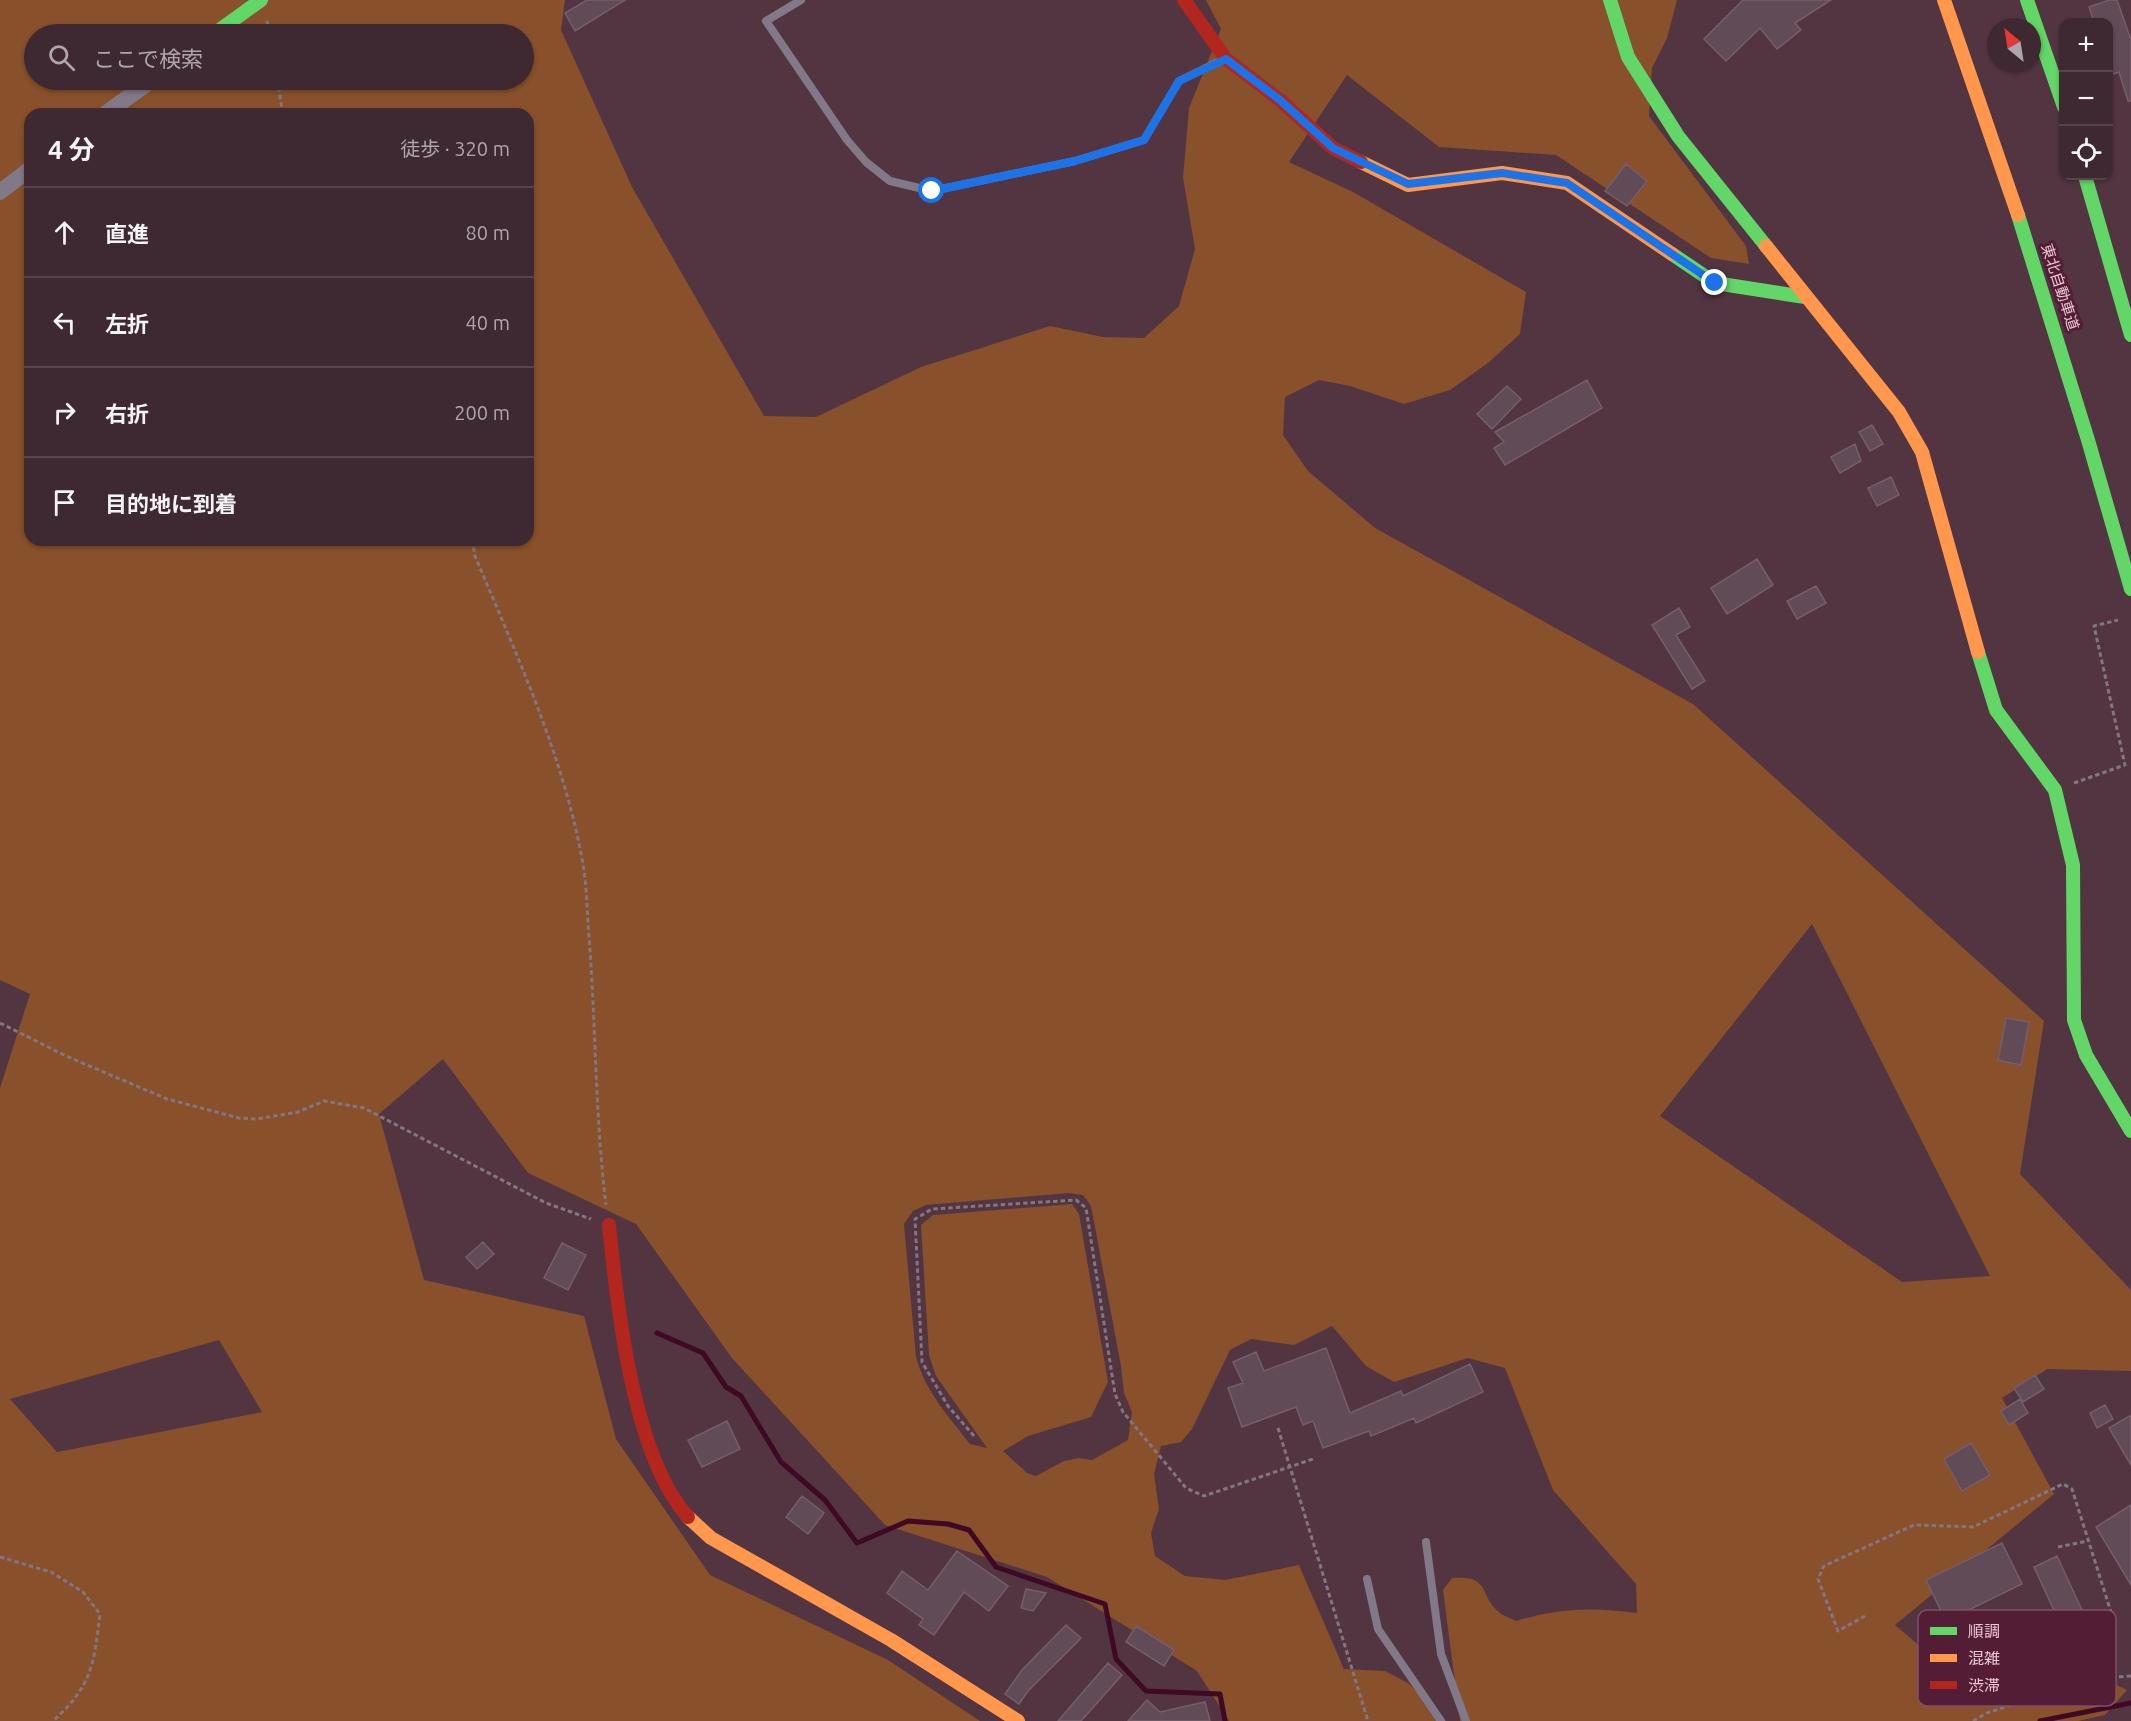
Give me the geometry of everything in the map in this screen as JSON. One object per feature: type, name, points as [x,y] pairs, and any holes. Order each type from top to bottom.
[{"type":"main road","points":[[228,24],[261,0]]},
{"type":"main road","points":[[1184,0],[1226,59],[1280,100],[1333,148],[1408,184],[1502,173],[1567,183],[1715,283],[1805,297]]},
{"type":"main road","points":[[1610,0],[1628,57],[1678,136],[1899,412],[1922,453],[1996,710],[2055,790],[2073,865],[2074,1020],[2086,1055],[2131,1131]]},
{"type":"main road","name":"東北自動車道","points":[[1944,0],[2041,283],[2090,440],[2131,589]]},
{"type":"main road","points":[[2027,0],[2059,93]]},
{"type":"main road","points":[[2086,180],[2131,335]]},
{"type":"main road","points":[[609,1225],[616,1308],[641,1413],[667,1486],[692,1522],[711,1538],[891,1640],[1018,1721]]},
{"type":"street","points":[[113,108],[138,90]]},
{"type":"street","points":[[0,192],[24,174]]},
{"type":"lane","points":[[801,0],[766,21],[840,130],[866,162],[890,180],[932,191],[1075,161],[1144,140],[1179,81],[1226,59]]},
{"type":"lane","points":[[1426,1542],[1441,1654],[1466,1721]]},
{"type":"lane","points":[[1367,1580],[1378,1629],[1441,1721]]},
{"type":"path","points":[[279,90],[282,108]]},
{"type":"path","points":[[0,1023],[66,1056],[167,1099],[238,1118],[258,1119],[298,1112],[324,1101],[364,1108],[546,1203],[609,1225],[598,1140],[594,992],[583,867],[572,812],[529,686],[475,556],[473,546]]},
{"type":"path","points":[[2055,790],[2125,765],[2094,626],[2118,620]]},
{"type":"path","points":[[974,1436],[948,1406],[921,1362],[915,1219],[932,1209],[1076,1200],[1086,1208],[1115,1394],[1123,1412],[1186,1488],[1204,1496],[1313,1459]]},
{"type":"path","points":[[1278,1428],[1368,1721]]},
{"type":"path","points":[[1865,1616],[1838,1630],[1818,1579],[1824,1566],[1914,1525],[1973,1527],[2063,1484],[2072,1489],[2110,1610]]},
{"type":"path","points":[[2058,1547],[2088,1541]]},
{"type":"path","points":[[0,1557],[51,1572],[83,1592],[99,1614],[94,1662],[84,1688],[53,1721]]},
{"type":"path","points":[[2116,1677],[2131,1676]]},
{"type":"path","points":[[1973,1721],[2009,1706]]},
{"type":"shaded area","points":[[0,0],[565,0],[561,30],[632,187],[764,416],[816,417],[921,367],[1050,326],[1103,337],[1144,338],[1179,306],[1195,249],[1183,178],[1189,108],[1221,29],[1206,0],[1677,0],[1667,38],[1652,68],[1649,116],[1746,246],[1749,264],[1711,258],[1556,155],[1439,147],[1347,75],[1289,162],[1353,192],[1526,292],[1520,334],[1488,363],[1450,390],[1404,404],[1350,386],[1319,380],[1285,397],[1283,435],[1308,471],[1375,528],[1693,704],[2044,1021],[2020,1174],[2131,1290],[2131,1371],[2047,1369],[2002,1398],[2054,1494],[1895,1625],[1918,1645],[1918,1706],[2113,1706],[2105,1715],[2078,1721],[1460,1721],[1443,1590],[1452,1578],[1465,1578],[1479,1583],[1493,1606],[1516,1621],[1546,1613],[1576,1610],[1637,1613],[1636,1584],[1553,1490],[1505,1368],[1468,1358],[1394,1382],[1366,1366],[1332,1326],[1294,1345],[1251,1339],[1230,1350],[1192,1429],[1181,1442],[1161,1446],[1154,1474],[1159,1509],[1151,1533],[1155,1556],[1185,1576],[1225,1580],[1299,1565],[1344,1669],[1385,1671],[1408,1683],[1446,1721],[1229,1721],[1197,1671],[1047,1577],[885,1525],[732,1358],[636,1224],[528,1173],[443,1059],[379,1114],[424,1280],[584,1316],[616,1439],[710,1575],[888,1660],[980,1721],[0,1721],[0,1088],[30,994],[0,980]],"holes":[[[1812,924],[1990,1276],[1902,1282],[1660,1116]],[[1069,1193],[1083,1195],[1091,1206],[1124,1393],[1132,1412],[1128,1440],[1092,1460],[1079,1458],[1064,1461],[1036,1476],[1027,1473],[1003,1451],[1028,1436],[1091,1417],[1108,1382],[1079,1214],[1072,1204],[933,1215],[921,1225],[929,1355],[936,1376],[987,1448],[970,1444],[938,1403],[925,1381],[916,1357],[904,1224],[913,1211],[926,1205]],[[219,1340],[262,1412],[57,1452],[10,1399]]]},
{"type":"shaded area","points":[[2116,1685],[2127,1690],[2116,1702]]},
{"type":"building","points":[[587,0],[625,0],[575,31],[565,13]]},
{"type":"building","points":[[1743,0],[1831,0],[1795,23],[1801,30],[1777,49],[1760,28],[1726,61],[1704,39]]},
{"type":"building","points":[[2109,0],[2117,0],[2131,40],[2131,101],[2128,101],[2119,72],[2113,74],[2113,18],[2093,18],[2089,7]]},
{"type":"building","points":[[1626,164],[1647,181],[1627,206],[1605,191]]},
{"type":"building","points":[[1587,380],[1602,408],[1505,465],[1494,448],[1504,442],[1495,432]]},
{"type":"building","points":[[1507,386],[1521,399],[1492,429],[1477,414]]},
{"type":"building","points":[[1872,425],[1883,444],[1870,451],[1859,432]]},
{"type":"building","points":[[1855,444],[1861,461],[1840,473],[1831,457]]},
{"type":"building","points":[[1891,477],[1899,495],[1877,506],[1868,488]]},
{"type":"building","points":[[1757,559],[1773,585],[1727,614],[1711,588]]},
{"type":"building","points":[[1816,586],[1826,603],[1797,619],[1787,601]]},
{"type":"building","points":[[1679,608],[1690,627],[1676,635],[1705,681],[1692,689],[1652,625]]},
{"type":"building","points":[[2006,1018],[2029,1022],[2021,1065],[1998,1060]]},
{"type":"building","points":[[483,1242],[494,1254],[477,1269],[466,1257]]},
{"type":"building","points":[[562,1243],[586,1255],[568,1290],[544,1278]]},
{"type":"building","points":[[1326,1348],[1350,1413],[1401,1391],[1403,1396],[1470,1364],[1483,1392],[1416,1423],[1414,1418],[1371,1436],[1369,1431],[1323,1448],[1313,1421],[1303,1425],[1296,1407],[1242,1427],[1228,1388],[1243,1383],[1233,1362],[1256,1352],[1264,1371]]},
{"type":"building","points":[[2035,1375],[2044,1389],[2023,1402],[2014,1388]]},
{"type":"building","points":[[2020,1399],[2028,1413],[2009,1425],[2001,1411]]},
{"type":"building","points":[[2105,1405],[2113,1419],[2097,1428],[2090,1413]]},
{"type":"building","points":[[2131,1415],[2131,1465],[2109,1428]]},
{"type":"building","points":[[727,1421],[740,1449],[702,1467],[688,1440]]},
{"type":"building","points":[[1971,1443],[1990,1475],[1962,1491],[1944,1459]]},
{"type":"building","points":[[802,1496],[824,1513],[808,1534],[786,1517]]},
{"type":"building","points":[[2131,1505],[2131,1585],[2096,1527]]},
{"type":"building","points":[[2002,1543],[2022,1584],[1969,1610],[1941,1610],[1926,1580]]},
{"type":"building","points":[[957,1551],[1008,1586],[989,1611],[964,1592],[934,1635],[919,1625],[923,1619],[887,1593],[902,1571],[928,1590]]},
{"type":"building","points":[[2057,1556],[2082,1610],[2054,1610],[2034,1567]]},
{"type":"building","points":[[1026,1589],[1046,1593],[1033,1611],[1021,1608]]},
{"type":"building","points":[[1066,1625],[1081,1638],[1028,1691],[1019,1704],[1005,1694],[1022,1670]]},
{"type":"building","points":[[1136,1626],[1174,1650],[1164,1666],[1126,1642]]},
{"type":"building","points":[[1108,1663],[1122,1675],[1081,1721],[1058,1721]]},
{"type":"building","points":[[1147,1700],[1160,1712],[1205,1702],[1210,1721],[1128,1721]]},
{"type":"waterway","points":[[657,1333],[703,1353],[726,1387],[741,1396],[781,1462],[825,1500],[857,1543],[908,1521],[948,1524],[969,1530],[996,1567],[1105,1604],[1116,1659],[1146,1691],[1220,1694],[1225,1721]]},
{"type":"waterway","points":[[2116,1706],[2131,1703]]},
{"type":"waterway","points":[[2040,1721],[2116,1706]]},
{"type":"traffic: fast","points":[[228,24],[261,0]]},
{"type":"traffic: fast","points":[[1610,0],[1628,57],[1678,136],[1766,246]]},
{"type":"traffic: fast","points":[[2027,0],[2059,93]]},
{"type":"traffic: fast","points":[[2086,180],[2131,335]]},
{"type":"traffic: fast","points":[[2018,215],[2088,440],[2131,589]]},
{"type":"traffic: fast","points":[[1672,254],[1715,283],[1805,297]]},
{"type":"traffic: fast","points":[[1978,652],[1996,710],[2055,790],[2073,865],[2074,1020],[2086,1055],[2131,1131]]},
{"type":"traffic: slow","points":[[1944,0],[2018,215]]},
{"type":"traffic: slow","points":[[1361,162],[1408,185],[1502,173],[1567,183],[1672,254]]},
{"type":"traffic: slow","points":[[1766,246],[1899,412],[1922,452],[1978,652]]},
{"type":"traffic: slow","points":[[688,1517],[711,1538],[891,1640],[1018,1721]]},
{"type":"traffic: jam","points":[[1184,0],[1226,59],[1280,100],[1333,148],[1361,162]]},
{"type":"traffic: jam","points":[[609,1225],[623,1337],[641,1419],[654,1457],[669,1490],[688,1517]]},
{"type":"route","points":[[932,191],[1075,161],[1144,140],[1179,81],[1210,64],[1226,59],[1280,100],[1333,148],[1408,184],[1502,173],[1567,183],[1715,283]]}]
